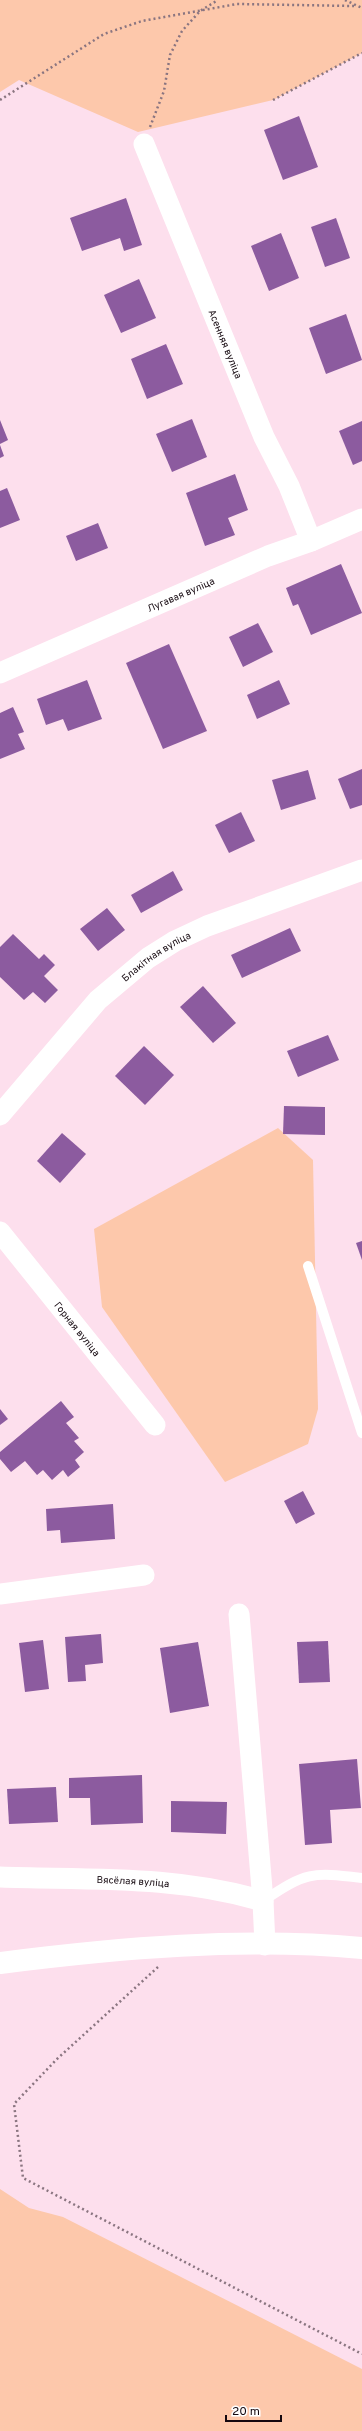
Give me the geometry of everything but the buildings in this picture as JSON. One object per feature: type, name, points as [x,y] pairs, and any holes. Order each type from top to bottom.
[{"type":"street","name":"Асенняя вуліца","points":[[144,144],[264,438],[289,486],[311,542]]},
{"type":"street","name":"Лугавая вуліца","points":[[0,673],[268,556],[311,542],[362,519]]},
{"type":"street","name":"Блакітная вуліца","points":[[0,1115],[98,1000],[148,958],[174,941],[207,926],[362,870]]},
{"type":"street","name":"Горная вуліца","points":[[0,1232],[155,1425]]},
{"type":"street","points":[[0,1594],[144,1576]]},
{"type":"street","points":[[239,1614],[263,1901],[265,1945]]},
{"type":"street","name":"Вясёлая вуліца","points":[[0,1877],[144,1880],[228,1891],[263,1901]]},
{"type":"street","points":[[0,1963],[120,1949],[181,1946],[265,1945],[362,1948]]},
{"type":"lane","points":[[308,1266],[362,1433]]},
{"type":"lane","points":[[263,1901],[290,1883],[310,1875],[323,1874],[362,1878]]},
{"type":"path","points":[[144,144],[164,91],[170,55],[182,31],[200,11],[218,0]]},
{"type":"path","points":[[345,0],[354,6]]},
{"type":"path","points":[[0,100],[104,34],[142,21],[237,4],[354,6],[362,8]]},
{"type":"path","points":[[273,100],[362,53]]},
{"type":"path","points":[[181,1946],[57,2059],[14,2104],[23,2178],[362,2354]]},
{"type":"shaded area","points":[[0,0],[362,0],[362,53],[273,100],[138,132],[19,80],[0,92]]},
{"type":"shaded area","points":[[278,1128],[313,1160],[318,1409],[308,1444],[225,1482],[102,1307],[94,1229]]},
{"type":"shaded area","points":[[0,2189],[29,2208],[63,2217],[362,2369],[362,2431],[0,2431]]}]
